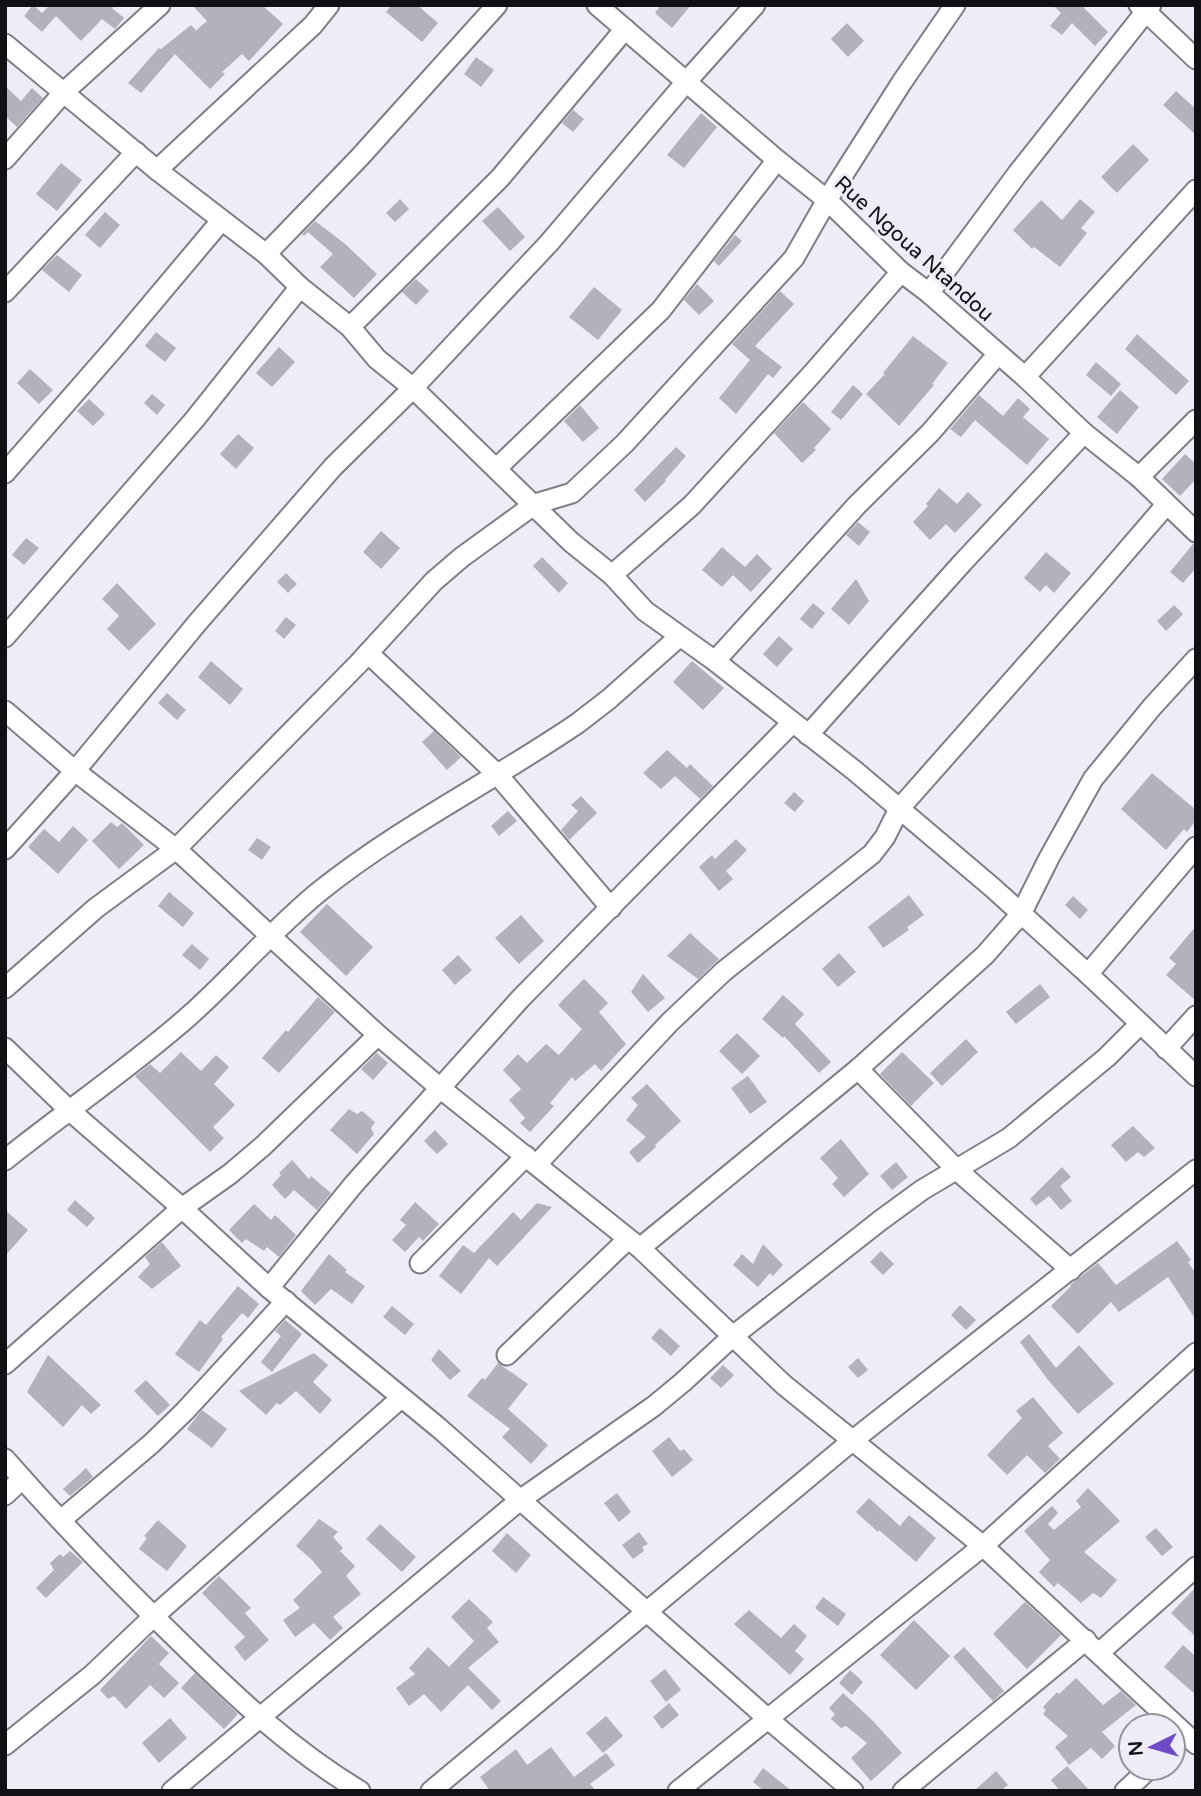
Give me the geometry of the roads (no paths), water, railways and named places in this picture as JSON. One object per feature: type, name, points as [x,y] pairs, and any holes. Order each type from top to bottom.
[{"type":"street","points":[[5,159],[64,92],[160,5]]},
{"type":"street","points":[[157,170],[313,25],[329,5]]},
{"type":"street","points":[[265,254],[359,158],[497,5]]},
{"type":"street","name":"Rue Ngoua Ntandou","points":[[597,5],[827,200],[901,272],[1025,377],[1084,433],[1139,477],[1196,532]]},
{"type":"street","points":[[5,849],[75,771],[198,622],[333,467],[413,388],[549,243],[755,5]]},
{"type":"street","points":[[5,988],[96,908],[176,849],[368,653],[434,581],[462,557],[535,504],[572,493],[625,443],[794,258],[827,200],[902,82],[956,5]]},
{"type":"street","points":[[929,293],[1146,7],[1196,59]]},
{"type":"street","points":[[350,327],[500,178],[625,29]]},
{"type":"street","points":[[5,44],[157,170],[265,254],[300,287],[350,327],[377,359],[413,388],[571,541],[612,575],[645,611],[715,661],[855,771],[1021,914],[1196,1076]]},
{"type":"street","points":[[5,292],[136,152]]},
{"type":"street","points":[[497,468],[661,310],[777,160]]},
{"type":"street","points":[[1025,377],[1196,190]]},
{"type":"street","points":[[5,472],[221,221]]},
{"type":"street","points":[[612,575],[692,505],[901,272]]},
{"type":"street","points":[[5,637],[195,419],[300,287]]},
{"type":"street","points":[[715,661],[857,505],[930,433],[998,354]]},
{"type":"street","points":[[1139,477],[1196,419]]},
{"type":"street","points":[[808,735],[963,562],[1084,433]]},
{"type":"street","points":[[421,1263],[532,1160],[724,971],[872,854],[885,837],[899,810],[1166,505]]},
{"type":"street","points":[[5,1160],[186,1018],[319,892],[356,864],[578,723],[679,637]]},
{"type":"street","points":[[368,653],[497,774],[611,908]]},
{"type":"street","points":[[507,1355],[634,1244],[858,1069],[985,955],[1021,914],[1093,779],[1152,706],[1196,659]]},
{"type":"street","points":[[5,710],[75,771],[176,849],[378,1035],[440,1088],[634,1244],[784,1385],[983,1546],[1093,1646],[1156,1712]]},
{"type":"street","points":[[270,1288],[355,1184],[521,998],[792,723]]},
{"type":"street","points":[[1088,974],[1196,847]]},
{"type":"street","points":[[1167,1049],[1196,1016]]},
{"type":"street","points":[[172,1791],[520,1500],[654,1406],[733,1336],[881,1220],[922,1190],[1009,1138],[1107,1057],[1140,1024]]},
{"type":"street","points":[[5,1364],[182,1208],[230,1174],[263,1146],[378,1035]]},
{"type":"street","points":[[5,1048],[68,1109],[270,1288],[520,1500],[853,1791]]},
{"type":"street","points":[[858,1069],[957,1170],[1070,1270]]},
{"type":"street","points":[[431,1791],[852,1441],[1196,1170]]},
{"type":"street","points":[[61,1520],[151,1444],[185,1411],[286,1301]]},
{"type":"street","points":[[678,1791],[983,1546],[1196,1353]]},
{"type":"street","points":[[5,1745],[92,1675],[153,1617],[401,1398]]},
{"type":"street","points":[[5,1459],[85,1549],[259,1718],[328,1772],[360,1791]]},
{"type":"street","points":[[5,1495],[22,1479]]},
{"type":"street","points":[[903,1791],[1196,1567]]}]
